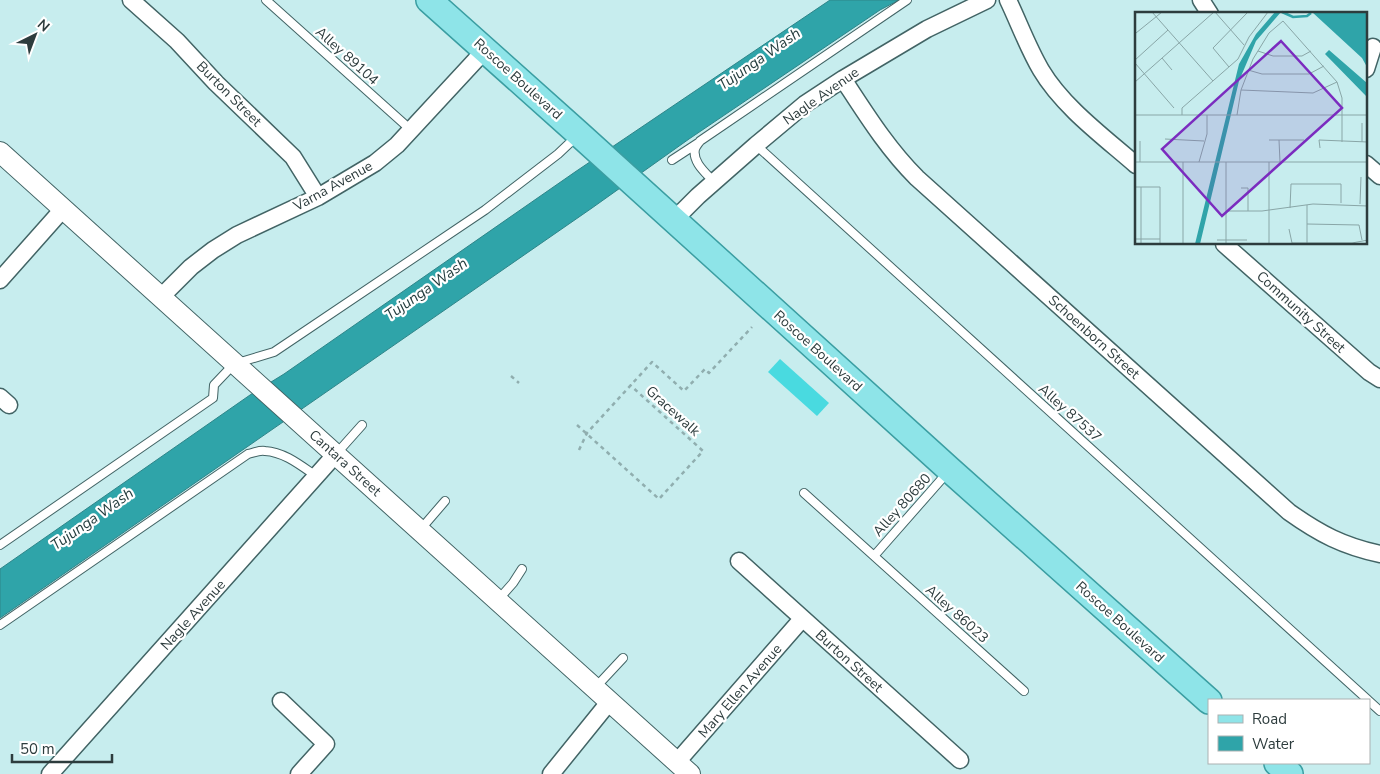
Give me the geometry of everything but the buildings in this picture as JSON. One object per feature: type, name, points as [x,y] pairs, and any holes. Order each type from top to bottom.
[{"type":"main road","name":"Roscoe Boulevard","points":[[429,0],[1208,701]]},
{"type":"main road","points":[[1278,764],[1290,774]]},
{"type":"street","name":"Burton Street","points":[[131,0],[177,41],[216,83],[293,157],[318,197]]},
{"type":"street","name":"Nagle Avenue","points":[[674,220],[756,144],[805,104],[927,29],[986,0]]},
{"type":"street","points":[[1008,0],[1041,69],[1053,87],[1068,105],[1135,164]]},
{"type":"street","points":[[1201,0],[1209,12]]},
{"type":"street","points":[[1368,63],[1373,47]]},
{"type":"street","name":"Varna Avenue","points":[[161,297],[190,267],[213,250],[237,235],[318,197],[375,163],[397,145],[485,50]]},
{"type":"street","name":"Schoenborn Street","points":[[843,79],[886,144],[917,178],[1289,512],[1314,529],[1342,544],[1380,554]]},
{"type":"street","name":"Cantara Street","points":[[0,152],[684,768]]},
{"type":"street","points":[[1368,166],[1380,176]]},
{"type":"street","points":[[0,280],[63,209]]},
{"type":"street","name":"Community Street","points":[[1225,245],[1369,372],[1380,379]]},
{"type":"street","name":"Nagle Avenue","points":[[52,773],[335,455]]},
{"type":"street","name":"Burton Street","points":[[739,561],[960,760]]},
{"type":"street","name":"Mary Ellen Avenue","points":[[684,768],[802,619]]},
{"type":"street","points":[[551,774],[602,694]]},
{"type":"street","points":[[281,701],[326,744],[299,774]]},
{"type":"lane","name":"Alley 89104","points":[[266,0],[411,130]]},
{"type":"lane","points":[[672,160],[907,0]]},
{"type":"lane","points":[[0,545],[214,398],[214,385],[234,364],[274,352],[484,210],[583,137]]},
{"type":"lane","points":[[700,141],[695,150],[696,158],[700,166],[714,182]]},
{"type":"lane","name":"Alley 87537","points":[[756,144],[1366,699]]},
{"type":"lane","points":[[335,455],[362,425]]},
{"type":"lane","points":[[0,625],[248,454],[263,450],[281,454],[316,476]]},
{"type":"lane","name":"Alley 80680","points":[[874,556],[950,470]]},
{"type":"lane","name":"Alley 86023","points":[[804,493],[1024,691]]},
{"type":"lane","points":[[420,530],[445,501]]},
{"type":"lane","points":[[498,600],[522,570]]},
{"type":"lane","points":[[602,694],[622,658]]},
{"type":"lane","name":"Alley 87537","points":[[1370,703],[1380,711]]},
{"type":"path","points":[[579,450],[587,433],[652,362],[684,391],[704,369],[709,373],[752,327]]},
{"type":"path","points":[[511,376],[519,382]]},
{"type":"path","name":"Gracewalk","points":[[587,433],[659,499],[703,451],[630,385]]},
{"type":"path","points":[[577,425],[587,433]]},
{"type":"shaded area","points":[[780,359],[829,403],[817,416],[768,372]]},
{"type":"water","name":"Tujunga Wash","points":[[830,0],[899,0],[880,10],[689,139],[0,618],[0,569],[575,172]]}]
